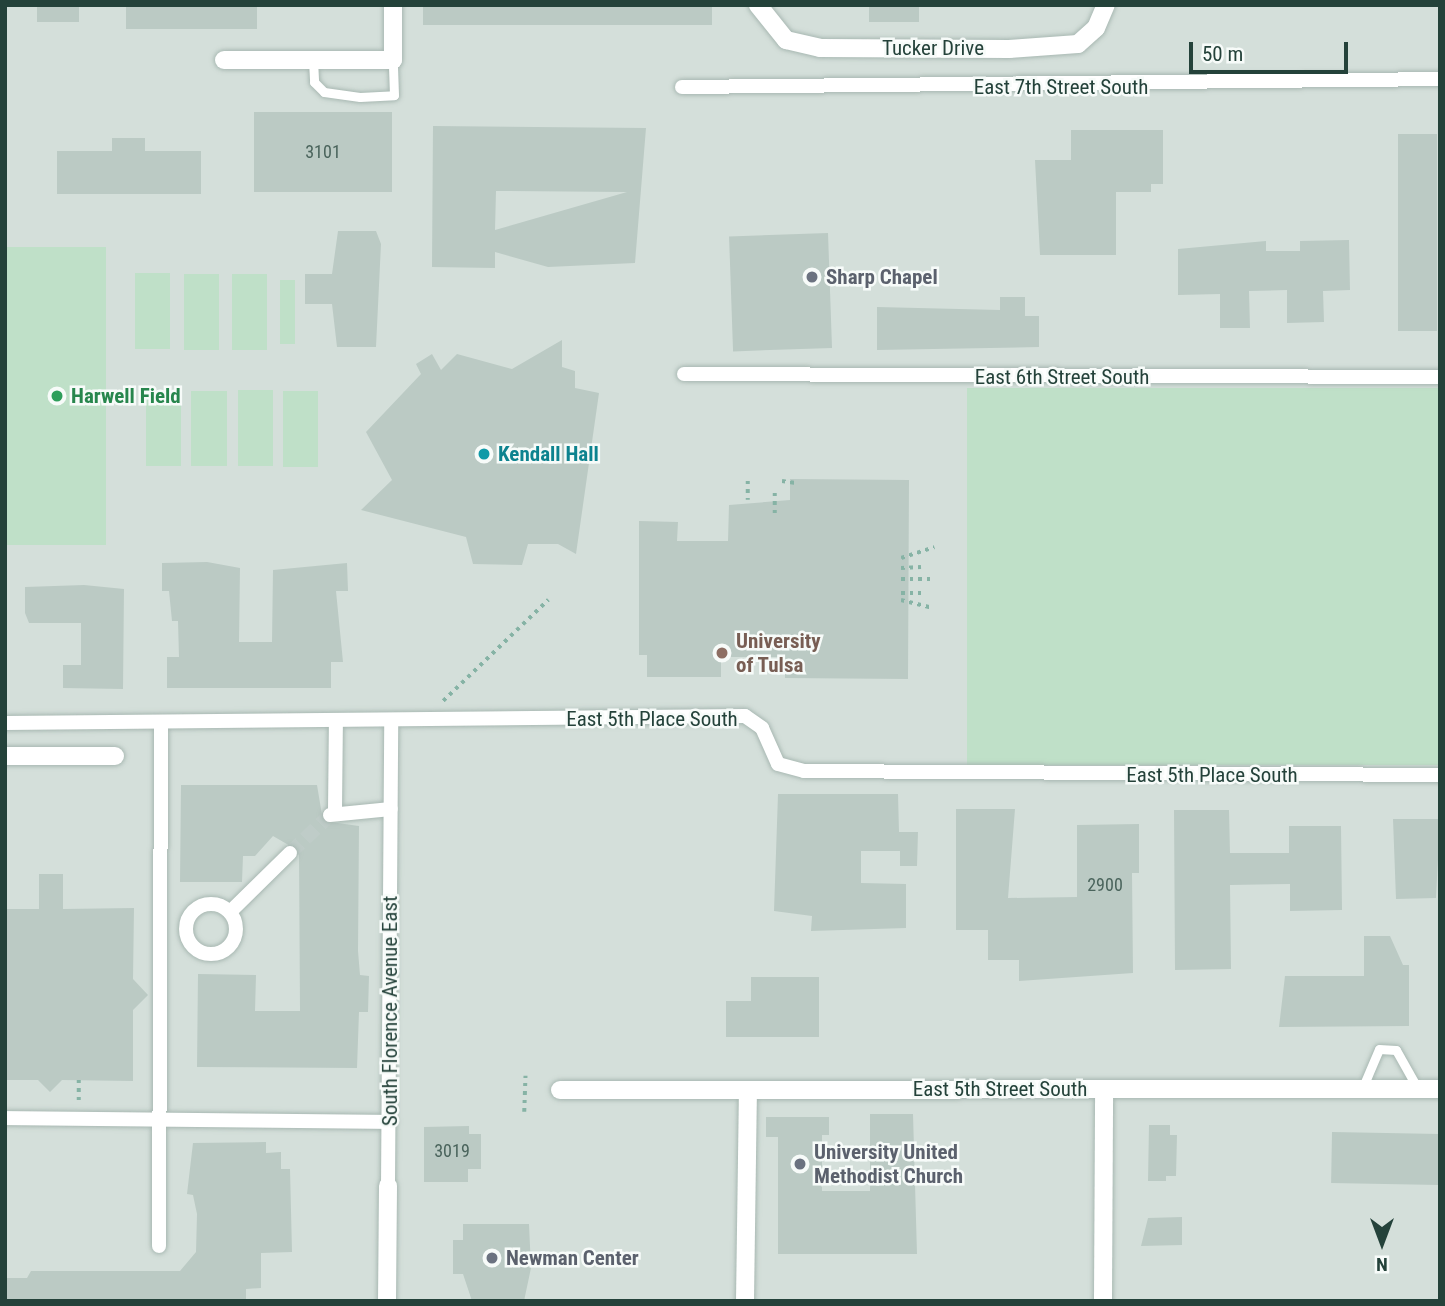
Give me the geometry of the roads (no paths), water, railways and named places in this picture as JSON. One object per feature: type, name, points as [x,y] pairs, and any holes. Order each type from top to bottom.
[{"type":"street","points":[[224,60],[393,60],[393,5]]},
{"type":"street","name":"Tucker Drive","points":[[758,5],[786,40],[820,48],[996,49],[1078,44],[1096,28],[1105,5]]},
{"type":"street","name":"East 7th Street South","points":[[682,87],[1440,79]]},
{"type":"street","name":"East 6th Street South","points":[[684,374],[1440,377]]},
{"type":"street","name":"East 5th Place South","points":[[5,723],[745,716],[762,728],[778,764],[804,772],[1440,775]]},
{"type":"street","name":"South Florence Avenue East","points":[[387,1301],[391,720]]},
{"type":"street","points":[[336,721],[332,812],[391,809]]},
{"type":"street","points":[[159,1246],[161,722]]},
{"type":"street","points":[[5,756],[115,756]]},
{"type":"street","points":[[230,912],[290,853]]},
{"type":"street","points":[[186,929],[202,905],[230,912]]},
{"type":"street","points":[[186,929],[192,946],[216,954],[235,937],[230,912]]},
{"type":"street","points":[[159,931],[186,929]]},
{"type":"street","points":[[1103,1301],[1104,1089]]},
{"type":"street","name":"East 5th Street South","points":[[560,1090],[1440,1089]]},
{"type":"street","points":[[745,1301],[748,1091]]},
{"type":"street","points":[[5,1118],[158,1122],[390,1122]]},
{"type":"lane","points":[[313,60],[314,82],[324,92],[359,97],[394,95],[393,60]]},
{"type":"lane","points":[[1362,1089],[1378,1049],[1396,1050],[1418,1089]]},
{"type":"tunnel","points":[[290,853],[330,815]]},
{"type":"place","name":"Sharp Chapel","points":[[812,277]]},
{"type":"place","name":"Harwell Field","points":[[57,396]]},
{"type":"place","name":"Kendall Hall","points":[[484,454]]},
{"type":"place","name":"University of Tulsa","points":[[722,653]]},
{"type":"place","name":"University United Methodist Church","points":[[800,1164]]},
{"type":"place","name":"Newman Center","points":[[492,1258]]}]
